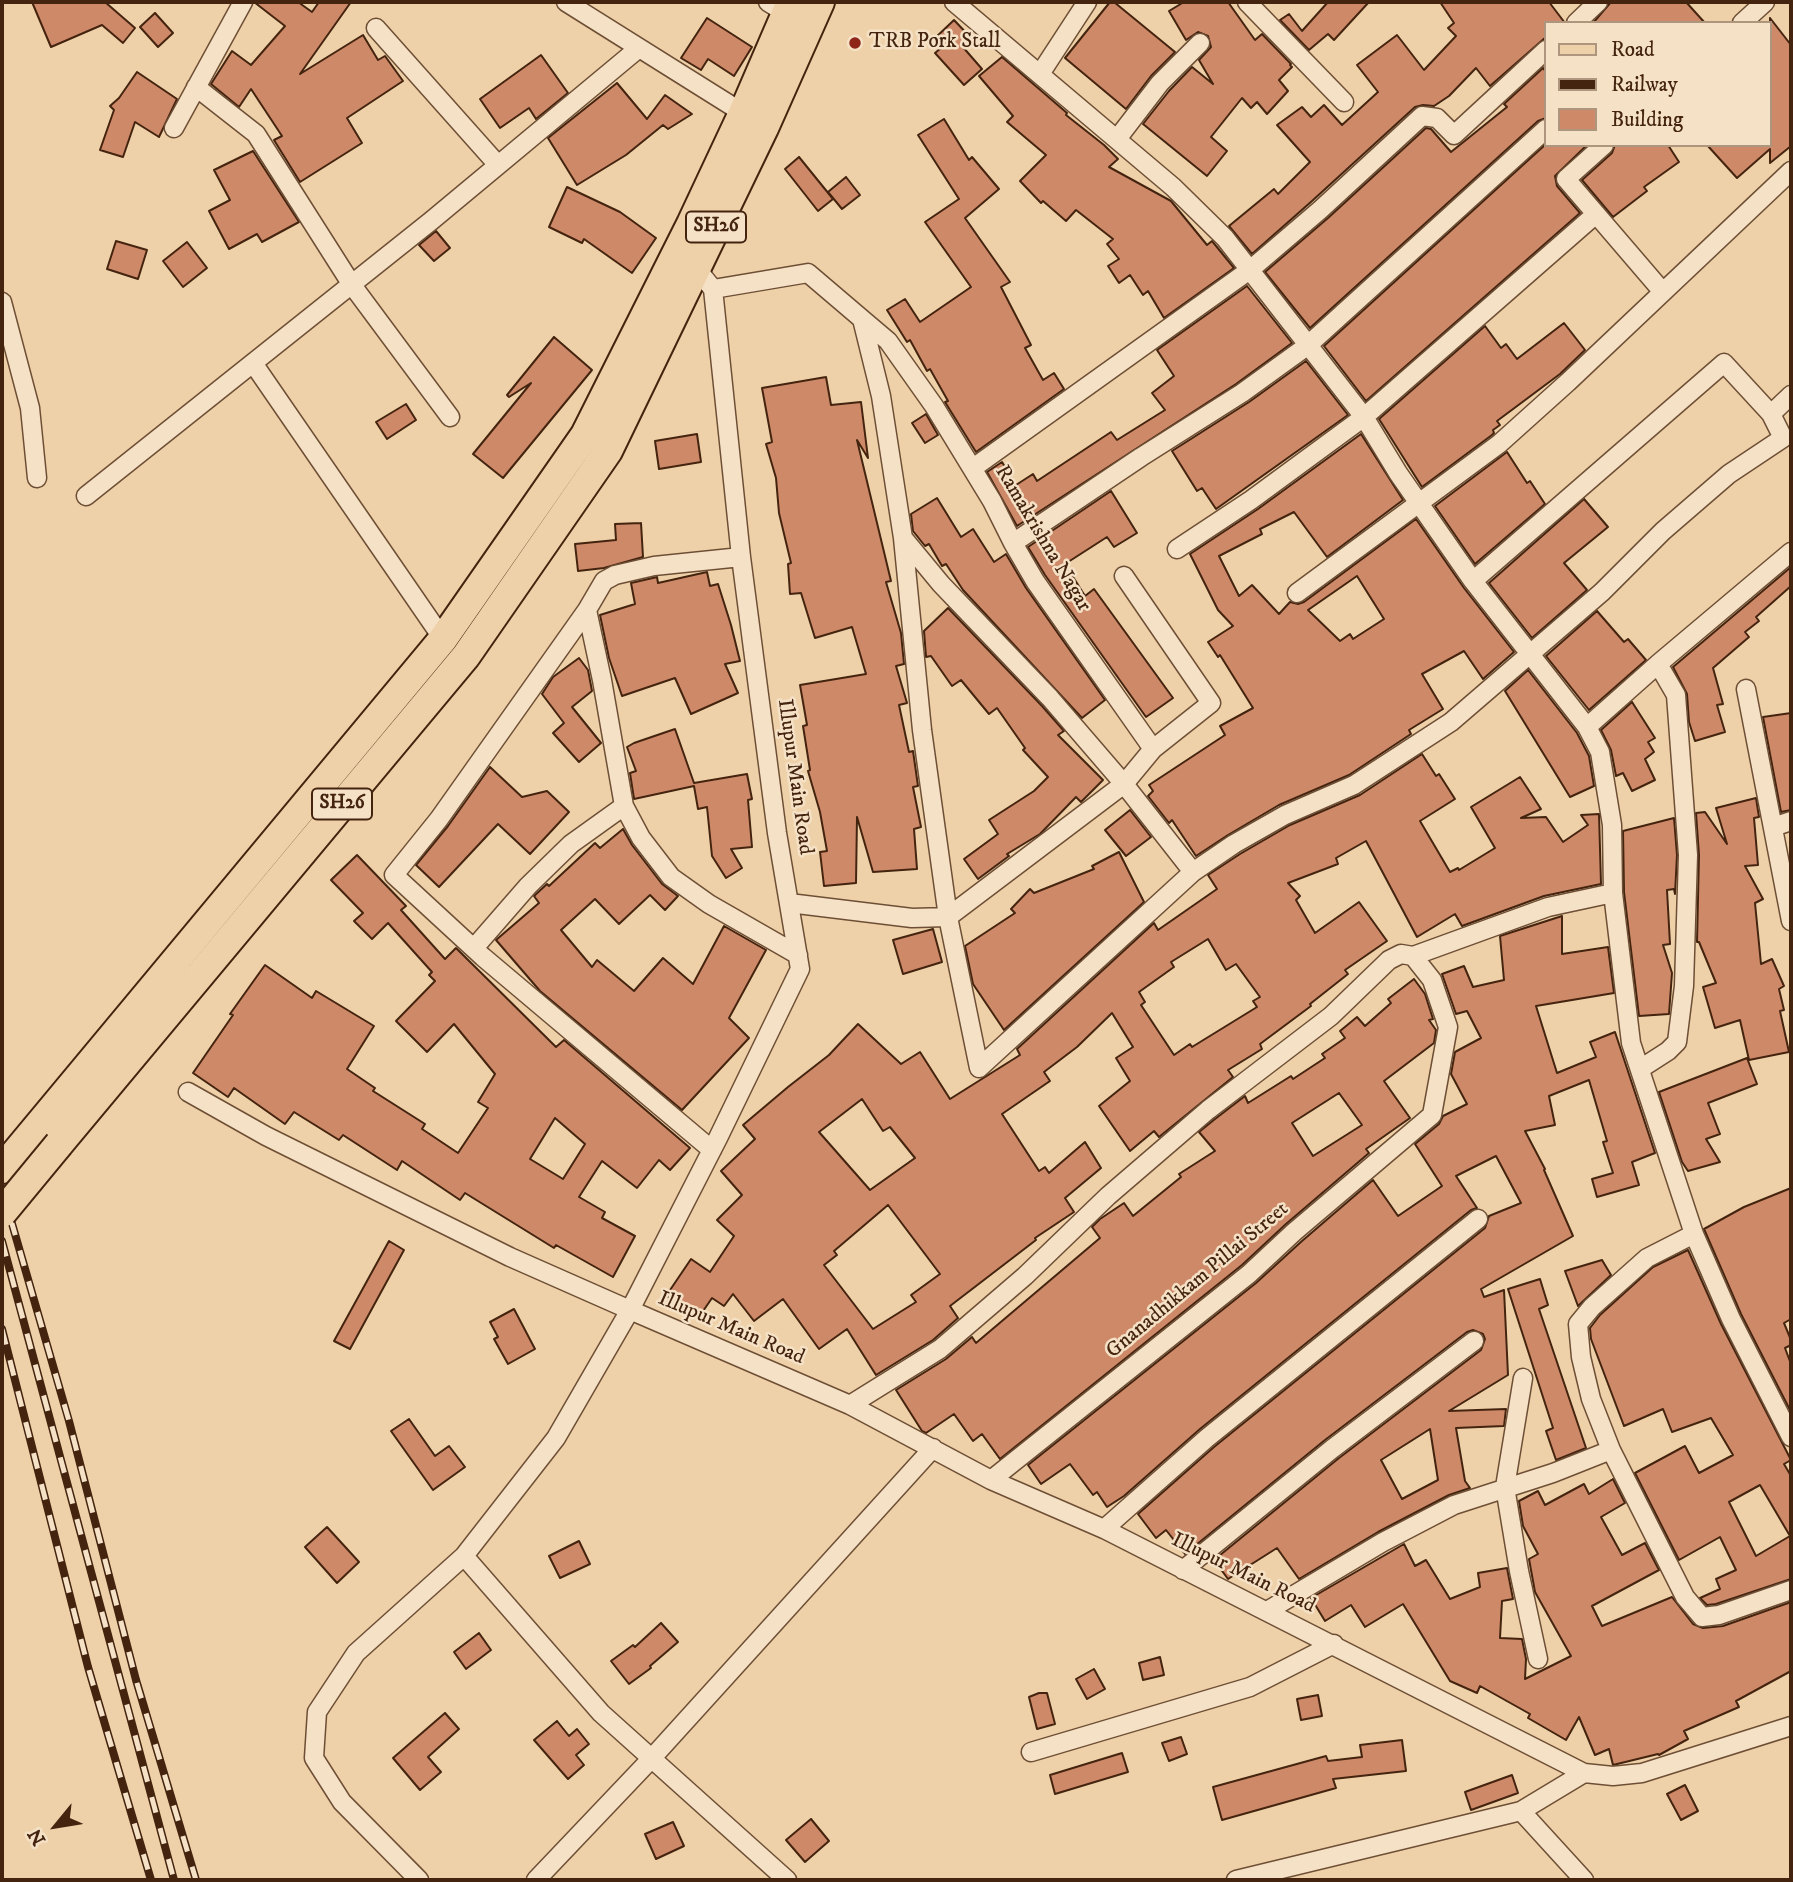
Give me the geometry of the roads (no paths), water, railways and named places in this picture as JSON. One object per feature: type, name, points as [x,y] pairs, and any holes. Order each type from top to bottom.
[{"type":"main road","name":"SH26","points":[[2,1213],[466,656],[608,451],[764,128],[820,2]]},
{"type":"main road","name":"SH26","points":[[2,1169],[443,639],[695,271],[743,113],[782,5]]},
{"type":"street","points":[[174,128],[243,2]]},
{"type":"street","points":[[566,2],[743,113]]},
{"type":"street","points":[[954,2],[1173,187],[1225,237],[1364,417],[1418,503],[1474,581],[1587,727],[1600,752],[1612,825],[1613,893],[1632,1043],[1694,1234],[1731,1319],[1791,1437]]},
{"type":"street","points":[[1040,74],[1087,2]]},
{"type":"street","points":[[1247,2],[1344,102]]},
{"type":"street","points":[[1578,21],[1598,2]]},
{"type":"street","points":[[1744,21],[1765,2]]},
{"type":"street","points":[[376,28],[498,165]]},
{"type":"street","points":[[1117,139],[1160,83],[1200,43]]},
{"type":"street","points":[[86,496],[352,285],[639,48]]},
{"type":"street","points":[[973,468],[1251,269],[1422,116],[1437,118],[1454,135],[1545,51]]},
{"type":"street","points":[[196,87],[256,134],[352,285],[450,416]]},
{"type":"street","points":[[1013,543],[1242,393],[1307,346],[1545,130]]},
{"type":"street","points":[[1603,147],[1566,180],[1662,291]]},
{"type":"street","points":[[1297,593],[1499,444],[1791,171]]},
{"type":"street","points":[[1177,549],[1364,417],[1596,214]]},
{"type":"street","name":"Ramakrishna Nagar","points":[[695,271],[808,273],[888,341],[973,468],[1035,581],[1153,749]]},
{"type":"street","name":"Illupur Main Road","points":[[695,271],[741,557],[777,833],[800,969],[630,1310],[850,1405],[991,1480],[1104,1529],[1584,1773],[1613,1776],[1642,1773],[1791,1726]]},
{"type":"street","points":[[2,302],[30,408],[37,478]]},
{"type":"street","points":[[862,319],[881,396],[903,538],[922,730],[948,917],[979,1068],[1193,872],[1234,844],[1285,815],[1354,785],[1451,722],[1602,592],[1663,531],[1729,474],[1783,438],[1771,414],[1724,363],[1474,581]]},
{"type":"street","points":[[253,363],[443,639]]},
{"type":"street","points":[[1771,414],[1791,395]]},
{"type":"street","points":[[903,538],[941,584],[1050,698],[1124,784],[1193,872]]},
{"type":"street","points":[[1587,727],[1791,552]]},
{"type":"street","points":[[712,1150],[474,948],[394,875],[439,819],[587,610],[604,581],[615,575],[654,566],[741,557]]},
{"type":"street","points":[[789,903],[912,918],[948,917],[1124,784],[1153,749],[1211,703],[1124,576]]},
{"type":"street","points":[[587,610],[624,806],[641,838],[671,877],[709,904],[798,955]]},
{"type":"street","points":[[1640,1069],[1677,1042],[1684,986],[1688,855],[1677,707],[1676,695],[1658,664]]},
{"type":"street","points":[[1746,689],[1791,921]]},
{"type":"street","points":[[474,948],[527,886],[571,844],[624,806]]},
{"type":"street","points":[[1773,827],[1791,821]]},
{"type":"street","points":[[850,1405],[940,1349],[1025,1276],[1108,1196],[1208,1110],[1331,1016],[1389,960],[1401,954],[1413,956],[1548,907],[1613,893]]},
{"type":"street","name":"Gnanadhikkam Pillai Street","points":[[991,1480],[1249,1274],[1303,1224],[1432,1115],[1448,1027],[1432,980],[1413,956]]},
{"type":"street","points":[[188,1092],[266,1136],[510,1257],[630,1310],[556,1438],[464,1556],[356,1653],[317,1712],[314,1758],[342,1802],[419,1880]]},
{"type":"street","points":[[1104,1529],[1207,1438],[1478,1219]]},
{"type":"street","points":[[1694,1234],[1647,1258],[1592,1307],[1578,1324],[1581,1357],[1591,1399],[1611,1450],[1685,1597],[1702,1617],[1719,1615],[1791,1590]]},
{"type":"street","points":[[1183,1570],[1332,1449],[1474,1341]]},
{"type":"street","points":[[1524,1377],[1505,1488],[1538,1660]]},
{"type":"street","points":[[536,1880],[652,1759],[933,1448]]},
{"type":"street","points":[[1267,1611],[1383,1542],[1443,1511],[1611,1450]]},
{"type":"street","points":[[464,1556],[601,1713],[787,1880]]},
{"type":"street","points":[[1031,1752],[1250,1686],[1334,1644]]},
{"type":"street","points":[[1236,1880],[1521,1811],[1584,1773]]},
{"type":"street","points":[[1521,1811],[1584,1880]]},
{"type":"railway","points":[[2,1189],[69,1421],[136,1680],[196,1880]]},
{"type":"railway","points":[[2,1241],[174,1880]]},
{"type":"railway","points":[[2,1329],[88,1667],[151,1880]]},
{"type":"place","name":"TRB Pork Stall","points":[[855,43]]}]
